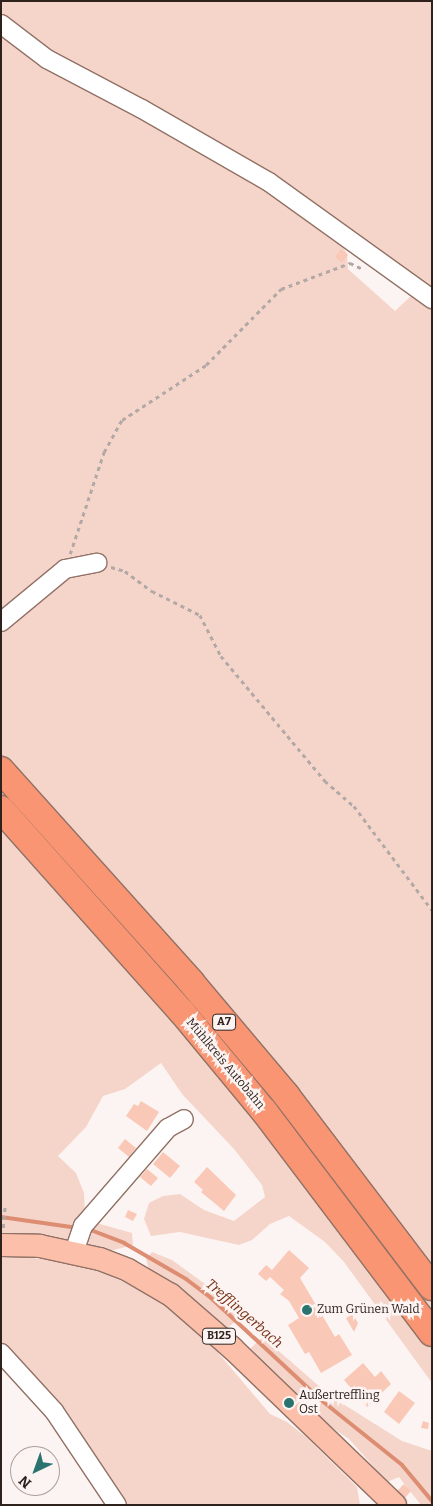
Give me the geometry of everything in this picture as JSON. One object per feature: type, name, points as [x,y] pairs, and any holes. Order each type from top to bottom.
[{"type":"highway","name":"A7","points":[[1,770],[184,975],[286,1095],[432,1287]]},
{"type":"highway","name":"Mühlkreis Autobahn","points":[[1,810],[157,984],[258,1104],[368,1245],[432,1333]]},
{"type":"main road","name":"B125","points":[[2,1236],[40,1246],[78,1240],[185,1306],[395,1505]]},
{"type":"street","points":[[1,24],[46,59],[142,109],[269,182],[393,273],[432,299]]},
{"type":"street","points":[[1,622],[65,569],[98,563]]},
{"type":"street","points":[[78,1240],[168,1128],[184,1119]]},
{"type":"street","points":[[1,1352],[54,1410],[118,1505]]},
{"type":"path","points":[[65,569],[104,452],[122,420],[206,365],[281,289],[350,263],[378,276],[393,273]]},
{"type":"path","points":[[98,563],[125,571],[152,590],[200,615],[220,656],[325,782],[354,806],[432,910]]},
{"type":"path","points":[[2,1236],[5,1204]]},
{"type":"shaded area","points":[[1,1],[432,1],[432,293],[266,185],[339,240],[347,254],[348,269],[395,311],[411,296],[432,304],[432,1383],[344,1262],[325,1242],[289,1216],[270,1224],[252,1240],[239,1245],[180,1232],[151,1236],[144,1219],[149,1203],[163,1196],[180,1194],[204,1210],[234,1221],[265,1197],[262,1185],[234,1149],[182,1094],[161,1063],[125,1089],[103,1096],[86,1127],[58,1156],[76,1173],[84,1193],[85,1218],[69,1243],[1,1237]]},
{"type":"shaded area","points":[[93,1222],[132,1233],[133,1245],[106,1252],[82,1245]]},
{"type":"shaded area","points":[[152,1252],[172,1260],[205,1284],[242,1316],[224,1331],[150,1274],[146,1259]]},
{"type":"shaded area","points":[[1,1255],[63,1261],[101,1271],[157,1298],[209,1342],[270,1414],[287,1422],[306,1437],[357,1487],[360,1505],[122,1505],[1,1347]]},
{"type":"shaded area","points":[[260,1339],[265,1339],[320,1387],[310,1402],[301,1405],[251,1355],[251,1348]]},
{"type":"shaded area","points":[[332,1397],[402,1441],[432,1451],[432,1505],[421,1505],[399,1477],[387,1482],[349,1439],[313,1415],[321,1403]]},
{"type":"building","points":[[341,249],[348,255],[342,263],[335,257]]},
{"type":"building","points":[[141,1101],[159,1112],[147,1131],[126,1116],[134,1104],[138,1106]]},
{"type":"building","points":[[125,1139],[136,1148],[129,1157],[118,1148]]},
{"type":"building","points":[[163,1152],[180,1166],[170,1178],[153,1164]]},
{"type":"building","points":[[207,1167],[236,1195],[224,1211],[201,1192],[203,1190],[194,1182]]},
{"type":"building","points":[[147,1169],[158,1178],[151,1186],[140,1177]]},
{"type":"building","points":[[128,1210],[137,1214],[133,1221],[125,1217]]},
{"type":"building","name":"Zum Grünen Wald","points":[[289,1250],[309,1268],[300,1278],[335,1337],[339,1334],[352,1355],[321,1373],[309,1352],[305,1354],[288,1325],[299,1318],[289,1301],[280,1294],[284,1290],[270,1277],[266,1281],[258,1274],[266,1265],[272,1270]]},
{"type":"building","points":[[353,1314],[358,1323],[354,1332],[346,1318]]},
{"type":"building","points":[[363,1363],[375,1377],[381,1371],[391,1384],[367,1407],[344,1380]]},
{"type":"building","points":[[399,1391],[415,1403],[399,1424],[384,1412]]},
{"type":"building","points":[[423,1421],[429,1423],[428,1429],[421,1428]]},
{"type":"building","points":[[404,1484],[411,1491],[404,1499],[396,1492]]},
{"type":"waterway","name":"Trefflingerbach","points":[[1,1217],[78,1228]]},
{"type":"waterway","name":"Trefflingerbach","points":[[88,1229],[124,1243],[186,1279],[211,1298],[321,1400],[402,1465],[432,1501]]},
{"type":"place","name":"Zum Grünen Wald","points":[[307,1310]]},
{"type":"place","name":"Außertreffling Ost","points":[[289,1403]]}]
